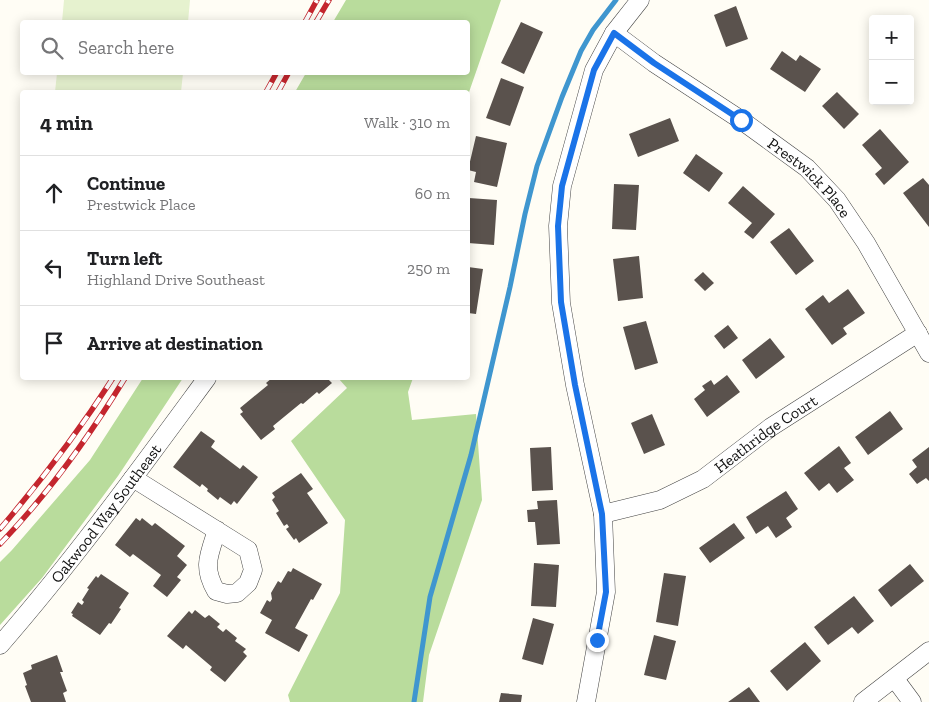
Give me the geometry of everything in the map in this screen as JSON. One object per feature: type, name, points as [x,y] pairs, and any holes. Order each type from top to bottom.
[{"type":"street","points":[[586,702],[606,592],[602,514],[575,385],[561,302],[558,226],[562,186],[594,70],[614,33],[640,0]]},
{"type":"street","name":"Prestwick Place","points":[[614,33],[654,63],[741,120],[807,168],[837,200],[847,214],[866,243],[929,352]]},
{"type":"street","name":"Heathridge Court","points":[[602,514],[660,500],[703,479],[771,427],[918,333]]},
{"type":"street","name":"Oakwood Way Southeast","points":[[0,645],[43,595],[206,380]]},
{"type":"street","points":[[133,478],[217,530]]},
{"type":"street","points":[[863,702],[929,652]]},
{"type":"street","points":[[895,679],[912,702]]},
{"type":"green space","points":[[64,0],[190,0],[188,20],[62,20]]},
{"type":"green space","points":[[346,0],[501,0],[470,90],[296,90],[305,75],[470,75],[470,20],[334,20]]},
{"type":"green space","points":[[57,75],[183,75],[181,90],[55,90]]},
{"type":"green space","points":[[142,380],[182,380],[118,476],[42,578],[0,625],[0,562],[90,460]]},
{"type":"green space","points":[[340,380],[412,380],[408,392],[412,420],[476,414],[482,500],[429,655],[423,702],[290,702],[288,695],[340,593],[345,520],[291,441],[347,388]]},
{"type":"building","points":[[736,6],[748,39],[726,47],[714,15]]},
{"type":"building","points":[[521,22],[543,32],[524,74],[501,63]]},
{"type":"building","points":[[782,51],[796,61],[800,55],[821,69],[805,92],[770,69]]},
{"type":"building","points":[[501,78],[524,87],[510,126],[486,118]]},
{"type":"building","points":[[837,92],[859,114],[844,129],[822,106]]},
{"type":"building","points":[[670,118],[679,141],[638,157],[629,134]]},
{"type":"building","points":[[880,129],[909,162],[884,185],[875,174],[882,168],[862,145]]},
{"type":"building","points":[[476,136],[507,143],[497,187],[474,182],[476,172],[470,170],[470,162]]},
{"type":"building","points":[[696,154],[723,173],[709,192],[683,173]]},
{"type":"building","points":[[923,178],[929,185],[929,227],[903,193]]},
{"type":"building","points":[[614,184],[639,185],[636,230],[612,229]]},
{"type":"building","points":[[743,186],[775,214],[753,239],[744,232],[752,223],[728,203]]},
{"type":"building","points":[[470,198],[497,200],[494,245],[470,243]]},
{"type":"building","points":[[789,228],[814,261],[796,275],[770,242]]},
{"type":"building","points":[[639,256],[643,298],[618,301],[613,259]]},
{"type":"building","points":[[470,267],[483,269],[476,314],[470,313]]},
{"type":"building","points":[[703,272],[714,283],[705,291],[694,280]]},
{"type":"building","points":[[848,289],[865,313],[843,328],[847,334],[832,345],[805,309],[823,295],[829,303]]},
{"type":"building","points":[[646,321],[658,363],[635,370],[623,327]]},
{"type":"building","points":[[728,325],[738,338],[724,349],[714,336]]},
{"type":"building","points":[[770,338],[785,357],[756,379],[742,360]]},
{"type":"building","points":[[727,375],[740,392],[707,417],[694,399],[705,390],[702,386],[711,380],[714,385]]},
{"type":"building","points":[[270,380],[329,380],[332,383],[319,394],[317,392],[303,404],[301,403],[273,426],[275,429],[261,440],[240,414],[243,412],[240,408],[268,385],[266,383]]},
{"type":"building","points":[[890,411],[903,429],[868,455],[855,437]]},
{"type":"building","points":[[652,414],[665,445],[644,454],[631,423]]},
{"type":"building","points":[[201,431],[215,441],[211,447],[240,469],[243,465],[258,477],[237,504],[234,501],[231,505],[220,497],[218,500],[202,484],[200,487],[173,467]]},
{"type":"building","points":[[839,446],[851,463],[844,468],[854,480],[837,493],[829,483],[819,491],[804,473]]},
{"type":"building","points":[[551,447],[553,490],[532,491],[530,448]]},
{"type":"building","points":[[929,447],[929,481],[926,478],[917,484],[909,474],[917,467],[912,460]]},
{"type":"building","points":[[301,473],[313,489],[307,493],[328,523],[299,543],[296,538],[294,540],[286,529],[289,527],[287,524],[284,526],[276,513],[279,511],[272,500],[275,497],[272,493]]},
{"type":"building","points":[[786,491],[798,509],[786,518],[792,527],[776,538],[768,526],[756,534],[746,517]]},
{"type":"building","points":[[557,500],[560,544],[537,545],[535,522],[528,522],[527,510],[538,509],[537,501]]},
{"type":"building","points":[[136,518],[140,521],[142,518],[152,526],[155,523],[185,546],[177,556],[187,565],[177,577],[181,580],[167,597],[153,586],[161,575],[133,554],[130,557],[115,545]]},
{"type":"building","points":[[734,523],[745,538],[710,563],[699,548]]},
{"type":"building","points":[[534,563],[559,565],[556,607],[531,606]]},
{"type":"building","points":[[910,564],[924,581],[891,607],[878,590]]},
{"type":"building","points":[[293,568],[322,584],[313,600],[311,599],[295,628],[308,635],[299,652],[265,633],[272,620],[260,613],[267,600],[270,602],[272,599],[271,593],[278,581],[281,583],[288,571],[291,572]]},
{"type":"building","points":[[664,573],[686,576],[678,626],[656,622]]},
{"type":"building","points":[[101,574],[129,593],[111,624],[109,623],[100,635],[72,616],[73,614],[71,613],[78,602],[82,605],[84,602],[82,600],[89,589],[87,588],[96,576],[98,578]]},
{"type":"building","points":[[854,596],[874,621],[858,634],[852,627],[828,645],[814,627]]},
{"type":"building","points":[[195,610],[205,618],[209,615],[220,624],[217,627],[223,632],[226,629],[237,638],[235,641],[246,649],[243,652],[247,656],[225,682],[210,670],[212,667],[186,645],[183,649],[167,636],[189,611],[192,614]]},
{"type":"building","points":[[533,618],[554,624],[543,665],[522,659]]},
{"type":"building","points":[[654,635],[676,641],[666,680],[644,675]]},
{"type":"building","points":[[805,642],[821,661],[787,691],[770,671]]},
{"type":"building","points":[[57,655],[63,672],[60,672],[67,691],[63,693],[66,702],[31,702],[25,686],[27,685],[23,673],[32,669],[31,665]]},
{"type":"building","points":[[749,687],[760,702],[728,702]]},
{"type":"building","points":[[501,693],[522,695],[521,702],[499,702]]},
{"type":"waterway","points":[[414,702],[430,597],[471,455],[537,166],[581,51],[593,30],[616,0]]},
{"type":"railway","points":[[306,20],[317,0]]},
{"type":"railway","points":[[317,20],[329,0]]},
{"type":"railway","points":[[267,90],[275,75]]},
{"type":"railway","points":[[279,90],[287,75]]},
{"type":"railway","points":[[0,529],[59,455],[112,380]]},
{"type":"railway","points":[[0,544],[35,505],[67,464],[124,380]]},
{"type":"route","points":[[597,640],[606,592],[602,514],[575,385],[561,302],[558,226],[562,186],[594,70],[614,33],[654,63],[741,120]]}]
